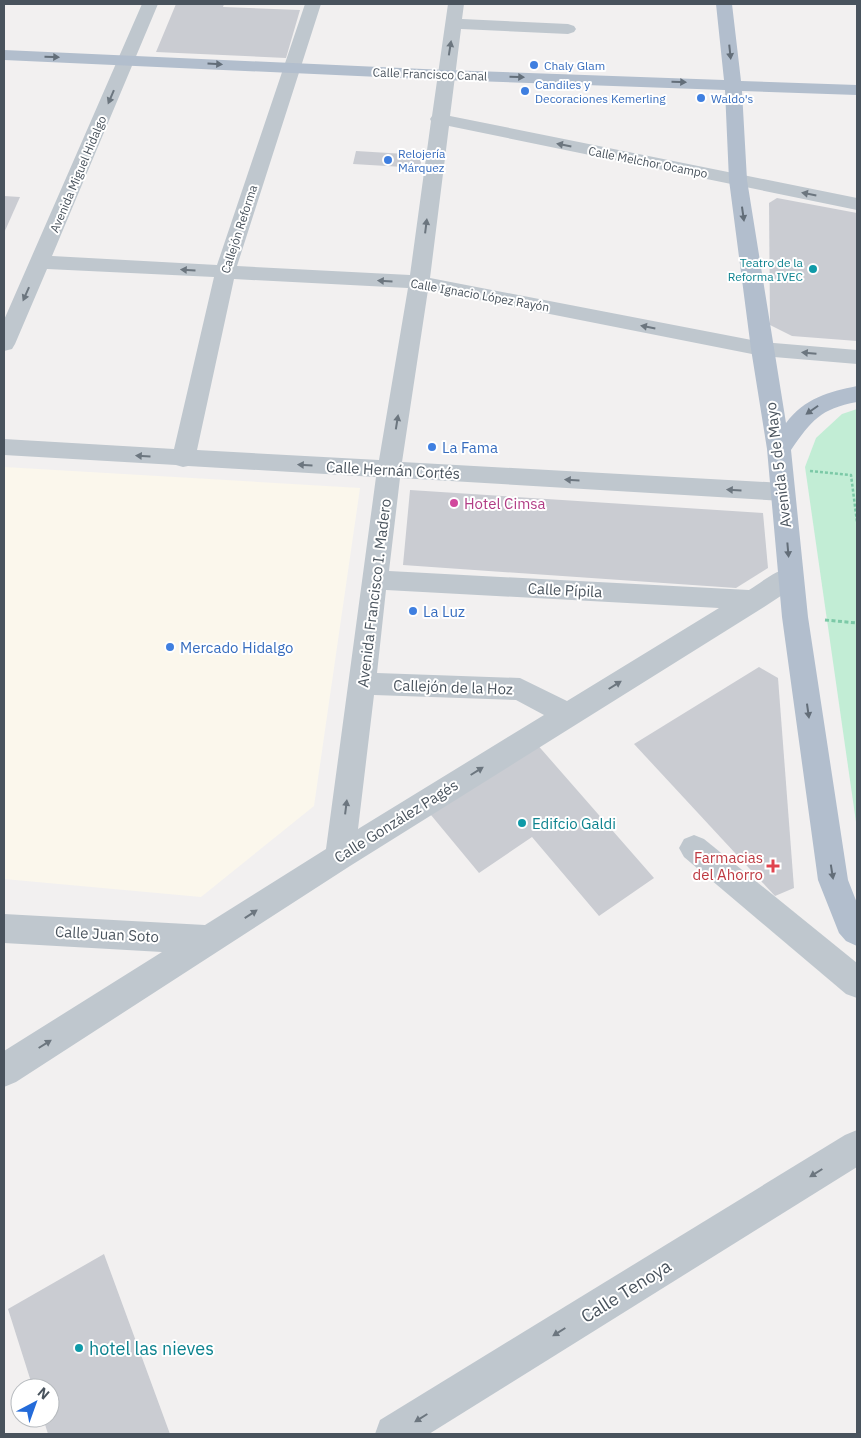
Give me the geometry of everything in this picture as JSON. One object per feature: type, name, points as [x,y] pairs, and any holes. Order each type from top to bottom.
[{"type":"main road","name":"Avenida 5 de Mayo","points":[[724,4],[733,84],[738,180],[781,470],[790,576],[833,880],[855,930]]},
{"type":"main road","name":"Calle Francisco Canal","points":[[4,55],[446,75],[857,90]]},
{"type":"main road","points":[[781,470],[802,418],[828,400],[857,394]]},
{"type":"street","name":"Avenida Miguel Hidalgo","points":[[4,344],[150,4]]},
{"type":"street","name":"Callejón Reforma","points":[[183,459],[225,272],[313,4]]},
{"type":"street","name":"Avenida Francisco I. Madero","points":[[340,856],[389,470],[419,282],[439,119],[456,4]]},
{"type":"street","points":[[454,24],[568,30]]},
{"type":"street","name":"Calle Melchor Ocampo","points":[[439,119],[857,204]]},
{"type":"street","name":"Calle Ignacio López Rayón","points":[[40,262],[419,282],[762,349],[857,357]]},
{"type":"street","name":"Calle Hernán Cortés","points":[[4,447],[389,470],[781,470]]},
{"type":"street","name":"Calle González Pagés","points":[[4,1070],[340,856],[755,600],[790,576]]},
{"type":"street","name":"Calle Pípila","points":[[375,580],[755,600]]},
{"type":"street","name":"Callejón de la Hoz","points":[[362,684],[520,689],[567,716]]},
{"type":"street","points":[[694,848],[857,983]]},
{"type":"street","name":"Calle Juan Soto","points":[[4,928],[210,940]]},
{"type":"street","name":"Calle Tenoya","points":[[394,1434],[857,1147]]},
{"type":"path","points":[[781,470],[851,475],[857,522]]},
{"type":"shaded area","name":"Mercado Hidalgo","points":[[4,467],[360,488],[314,806],[201,897],[4,879]]},
{"type":"green space","points":[[857,409],[857,829],[805,467],[816,438],[842,414]]},
{"type":"building","points":[[176,4],[224,4],[223,7],[300,10],[286,58],[156,52]]},
{"type":"building","name":"Relojería Márquez","points":[[356,151],[422,155],[420,168],[353,164]]},
{"type":"building","points":[[4,196],[20,197],[4,233]]},
{"type":"building","name":"Teatro de la Reforma IVEC","points":[[777,198],[857,213],[857,341],[792,336],[770,325],[769,203]]},
{"type":"building","points":[[410,490],[763,513],[768,568],[736,588],[403,565]]},
{"type":"building","points":[[759,667],[778,678],[794,888],[775,896],[634,744]]},
{"type":"building","name":"Edifcio Galdi","points":[[535,742],[654,878],[599,916],[532,837],[479,873],[426,809]]},
{"type":"building","name":"hotel las nieves","points":[[104,1254],[170,1434],[48,1434],[46,1428],[60,1428],[60,1378],[30,1378],[8,1309]]},
{"type":"place","name":"Chaly Glam","points":[[534,65]]},
{"type":"place","name":"Candiles y Decoraciones Kemerling","points":[[525,91]]},
{"type":"place","name":"Waldo's","points":[[701,98]]},
{"type":"place","name":"Relojería Márquez","points":[[388,160]]},
{"type":"place","name":"Teatro de la Reforma IVEC","points":[[813,269]]},
{"type":"place","name":"La Fama","points":[[432,447]]},
{"type":"place","name":"Hotel Cimsa","points":[[454,503]]},
{"type":"place","name":"La Luz","points":[[413,611]]},
{"type":"place","name":"Mercado Hidalgo","points":[[170,647]]},
{"type":"place","name":"Edifcio Galdi","points":[[522,823]]},
{"type":"place","name":"Farmacias del Ahorro","points":[[773,866]]},
{"type":"place","name":"hotel las nieves","points":[[79,1348]]}]
